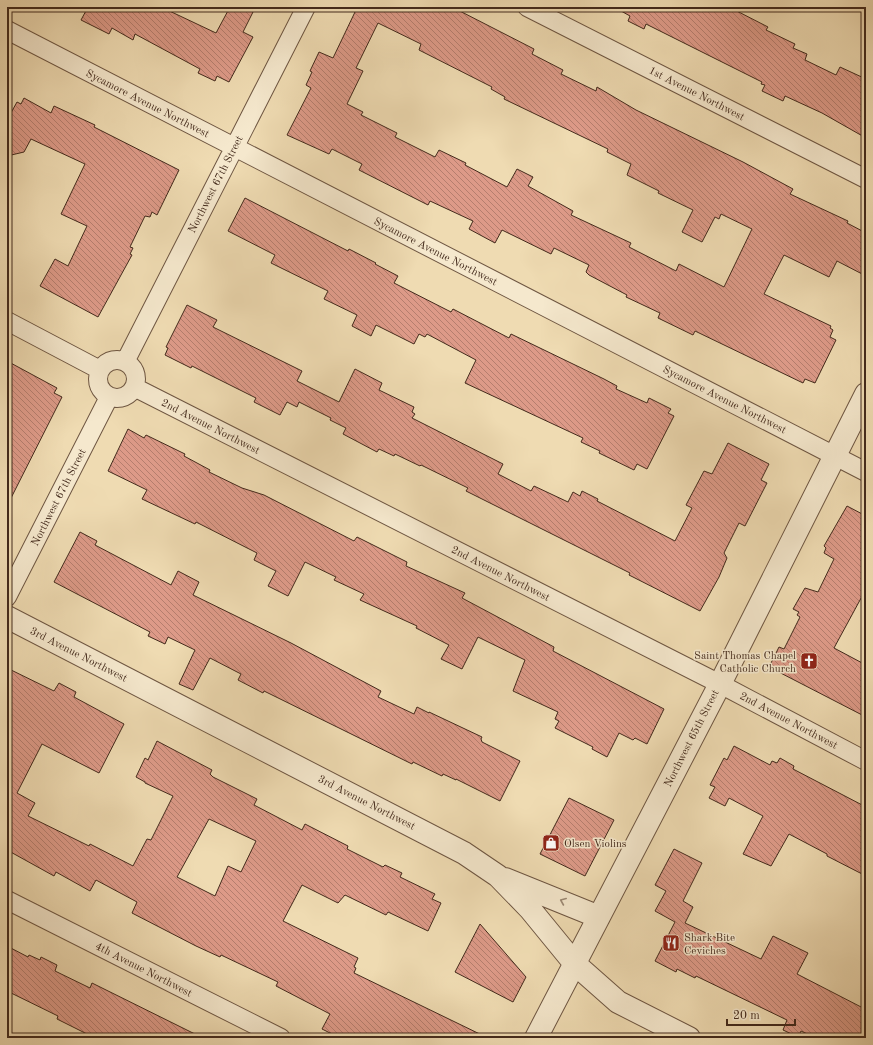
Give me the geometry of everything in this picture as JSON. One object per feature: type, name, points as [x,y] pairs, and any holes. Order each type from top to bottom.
[{"type":"street","name":"Northwest 67th Street","points":[[125,362],[233,147],[306,7]]},
{"type":"street","name":"1st Avenue Northwest","points":[[527,7],[866,179]]},
{"type":"street","name":"Sycamore Avenue Northwest","points":[[7,30],[866,472]]},
{"type":"street","points":[[7,321],[100,370]]},
{"type":"street","points":[[116,360],[125,362],[133,368],[136,374],[134,387],[127,395],[121,398],[109,397],[104,394],[98,383],[100,370],[109,361],[116,360]]},
{"type":"street","name":"2nd Avenue Northwest","points":[[134,387],[720,684],[866,761]]},
{"type":"street","name":"Northwest 65th Street","points":[[536,1038],[720,684],[866,394]]},
{"type":"street","name":"Northwest 67th Street","points":[[7,597],[109,397]]},
{"type":"street","name":"3rd Avenue Northwest","points":[[7,617],[436,837],[498,876],[530,909],[575,964],[618,1002],[689,1038]]},
{"type":"street","points":[[498,876],[598,917]]},
{"type":"street","name":"4th Avenue Northwest","points":[[7,900],[281,1038]]},
{"type":"building","points":[[88,7],[161,7],[216,33],[230,7],[243,7],[253,12],[243,32],[253,37],[229,82],[217,76],[215,81],[198,73],[200,69],[135,34],[133,40],[112,28],[109,34],[81,20]]},
{"type":"building","points":[[345,7],[452,7],[534,49],[532,54],[563,70],[561,74],[596,91],[597,87],[636,110],[743,162],[793,189],[790,194],[848,221],[847,223],[866,233],[866,276],[837,261],[829,277],[784,255],[764,294],[831,326],[830,328],[833,330],[830,337],[836,340],[815,383],[805,379],[803,383],[695,331],[693,335],[658,318],[660,313],[626,297],[627,295],[589,275],[586,272],[589,265],[554,248],[551,254],[502,230],[495,243],[469,229],[473,221],[430,201],[428,205],[359,170],[362,164],[332,149],[329,154],[287,135],[311,88],[306,85],[312,72],[310,71],[319,52],[333,58],[355,12]],"holes":[[[378,23],[421,44],[419,50],[492,87],[491,89],[505,97],[504,99],[608,149],[607,152],[631,164],[627,175],[659,191],[658,193],[693,210],[682,232],[702,242],[715,217],[719,219],[721,214],[752,229],[724,287],[679,264],[676,271],[629,247],[631,243],[571,215],[573,211],[528,186],[533,177],[517,169],[507,187],[465,165],[466,163],[439,150],[435,157],[395,137],[397,133],[361,115],[363,112],[347,104],[363,71],[356,68]]]},
{"type":"building","points":[[614,7],[729,7],[768,27],[766,30],[795,44],[793,48],[807,54],[805,60],[836,75],[840,67],[866,79],[866,138],[822,113],[785,96],[783,101],[762,91],[765,85],[761,84],[762,82],[646,24],[644,29],[628,21],[630,16]]},
{"type":"building","points":[[24,98],[51,113],[54,106],[95,125],[94,127],[179,170],[157,215],[152,212],[150,217],[145,216],[130,247],[133,248],[130,254],[132,255],[98,317],[40,286],[55,259],[68,266],[87,226],[61,214],[85,164],[31,139],[24,152],[7,156],[7,120],[17,102],[21,104]]},
{"type":"building","points":[[245,198],[348,251],[349,249],[376,263],[375,264],[398,276],[394,283],[451,312],[453,309],[509,338],[511,334],[604,379],[617,386],[616,389],[647,403],[649,398],[671,409],[668,413],[674,416],[647,469],[637,464],[634,470],[599,453],[600,451],[581,442],[583,438],[465,383],[476,360],[427,334],[425,337],[419,334],[414,344],[376,325],[371,336],[352,326],[357,315],[324,299],[328,291],[271,263],[275,255],[228,231]]},
{"type":"building","points":[[187,305],[217,320],[213,327],[302,371],[297,381],[339,402],[355,369],[382,383],[379,390],[414,407],[412,412],[415,414],[412,418],[503,464],[498,474],[531,491],[534,486],[568,502],[573,492],[580,496],[582,491],[598,499],[597,501],[675,541],[692,508],[686,505],[704,471],[712,474],[728,443],[769,464],[761,480],[767,483],[745,526],[739,523],[724,553],[727,558],[719,577],[700,611],[629,575],[630,573],[466,491],[468,488],[395,454],[394,456],[379,449],[377,452],[343,434],[346,428],[330,420],[331,418],[299,402],[297,407],[287,402],[280,415],[254,402],[256,398],[192,366],[191,368],[165,355],[168,348],[166,347]]},
{"type":"building","points":[[7,361],[57,388],[54,393],[62,397],[7,506]]},
{"type":"building","points":[[128,429],[144,438],[146,435],[185,454],[184,456],[210,470],[209,472],[242,488],[264,495],[354,541],[357,537],[407,562],[406,566],[465,593],[462,598],[554,647],[553,651],[664,709],[647,744],[635,738],[633,740],[619,733],[607,757],[592,749],[593,747],[555,728],[559,721],[555,719],[558,712],[513,691],[525,660],[478,637],[462,669],[441,659],[449,645],[416,628],[417,626],[360,600],[364,594],[334,580],[336,577],[305,562],[288,596],[268,586],[276,571],[254,560],[257,553],[196,522],[195,524],[142,499],[147,490],[108,471]]},
{"type":"building","points":[[847,506],[866,516],[866,589],[834,648],[866,665],[866,717],[769,667],[779,647],[784,649],[800,617],[797,615],[799,612],[793,609],[805,588],[818,592],[834,559],[824,553],[826,548],[824,546]]},
{"type":"building","points":[[80,532],[97,541],[95,545],[171,585],[178,571],[199,582],[193,595],[291,643],[381,691],[378,697],[414,714],[417,707],[429,712],[482,737],[482,742],[520,761],[500,801],[456,779],[443,774],[442,776],[413,762],[412,764],[264,691],[263,693],[238,680],[241,674],[210,658],[193,690],[179,684],[195,650],[168,637],[165,644],[148,636],[150,632],[54,582]]},
{"type":"building","points":[[7,668],[54,691],[59,683],[76,692],[74,697],[124,724],[99,773],[42,744],[17,793],[35,803],[28,816],[89,846],[90,844],[133,866],[147,839],[151,840],[173,796],[145,783],[136,777],[145,758],[148,760],[157,741],[212,770],[210,774],[213,777],[257,799],[254,805],[302,830],[305,824],[348,846],[347,849],[383,867],[385,865],[402,873],[400,877],[435,894],[432,899],[441,903],[428,931],[388,912],[386,915],[345,895],[338,903],[302,885],[283,921],[358,958],[354,967],[356,968],[354,973],[488,1038],[340,1038],[322,1029],[330,1014],[276,986],[278,982],[221,955],[220,957],[196,946],[132,913],[137,902],[96,880],[90,891],[56,872],[54,876],[7,850]],"holes":[[[209,819],[256,841],[241,872],[228,866],[215,896],[177,877]]]},
{"type":"building","points":[[734,746],[770,765],[772,761],[777,763],[780,758],[794,766],[793,769],[866,807],[866,876],[789,834],[771,866],[743,854],[763,816],[729,798],[725,806],[709,798],[715,787],[710,785],[724,758],[727,760]]},
{"type":"building","points":[[569,798],[614,820],[585,876],[540,854]]},
{"type":"building","points":[[674,849],[702,863],[683,901],[693,907],[685,923],[761,959],[773,936],[808,953],[797,974],[865,1009],[863,1013],[866,1014],[866,1038],[816,1038],[801,1031],[798,1037],[783,1030],[787,1020],[696,976],[695,978],[677,969],[676,972],[655,961],[675,922],[655,911],[666,891],[655,885]]},
{"type":"building","points":[[480,924],[526,977],[513,1002],[455,972]]},
{"type":"building","points":[[7,946],[28,957],[29,955],[40,960],[41,957],[57,965],[55,971],[90,988],[92,983],[203,1038],[95,1038],[57,1019],[58,1016],[7,991]]},
{"type":"place","name":"Saint Thomas Chapel Catholic Church","points":[[809,661]]},
{"type":"place","name":"Olsen Violins","points":[[551,843]]},
{"type":"place","name":"Shark Bite Ceviches","points":[[671,943]]}]
